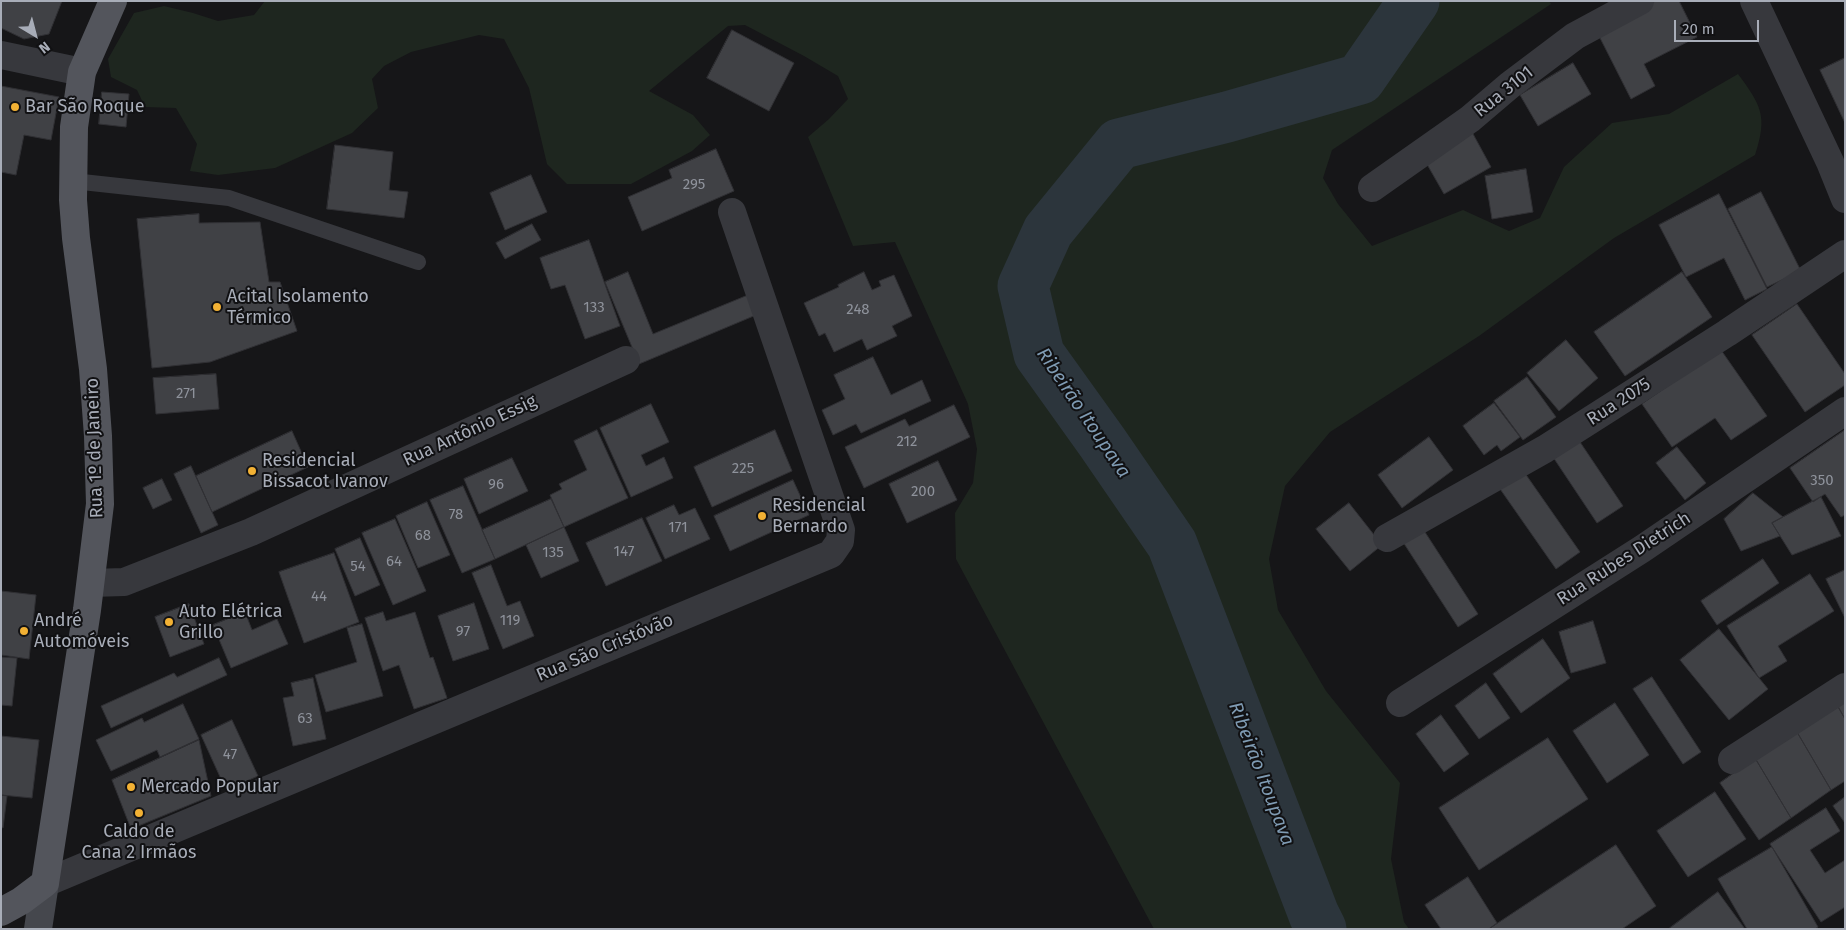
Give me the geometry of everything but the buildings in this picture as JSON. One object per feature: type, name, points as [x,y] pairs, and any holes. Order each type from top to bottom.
[{"type":"main road","name":"Rua 1º de Janeiro","points":[[45,883],[91,583],[100,504],[98,436],[93,369],[76,238],[73,181],[74,126],[82,72],[113,1]]},
{"type":"main road","points":[[1,912],[22,901],[45,883]]},
{"type":"street","name":"Rua 3101","points":[[1372,188],[1470,119],[1510,85],[1576,36],[1640,1]]},
{"type":"street","points":[[1754,1],[1845,198]]},
{"type":"street","points":[[1,55],[82,72]]},
{"type":"street","name":"Rua São Cristóvão","points":[[45,883],[831,554],[840,541],[841,530],[732,212]]},
{"type":"street","name":"Rua 2075","points":[[1387,538],[1546,449],[1727,334],[1845,254]]},
{"type":"street","name":"Rua Antônio Essig","points":[[91,583],[124,582],[251,532],[626,360]]},
{"type":"street","name":"Rua Rubes Dietrich","points":[[1400,703],[1642,549],[1845,411]]},
{"type":"street","points":[[1732,760],[1845,687]]},
{"type":"street","name":"Rua 1º de Janeiro","points":[[38,929],[45,883]]},
{"type":"lane","points":[[73,181],[229,198],[418,262]]},
{"type":"shaded area","points":[[265,1],[1549,1],[1551,4],[1332,150],[1323,178],[1338,204],[1372,246],[1463,210],[1509,231],[1540,218],[1564,167],[1612,123],[1669,114],[1738,74],[1757,103],[1760,111],[1761,130],[1755,155],[1614,238],[1479,336],[1330,432],[1285,486],[1269,559],[1278,610],[1326,691],[1400,783],[1391,859],[1404,922],[1409,929],[1154,929],[956,559],[955,513],[973,483],[977,449],[968,404],[895,242],[853,246],[808,137],[848,99],[838,76],[745,25],[728,26],[649,91],[693,115],[710,135],[692,151],[631,184],[567,184],[547,164],[529,88],[504,39],[479,35],[411,52],[384,66],[372,79],[378,108],[352,133],[275,168],[218,175],[190,171],[197,144],[176,108],[145,107],[137,90],[111,77],[108,59],[134,13],[164,6],[218,21],[254,15]]},
{"type":"waterway","name":"Ribeirão Itoupava","points":[[1321,929],[1172,544],[1039,354],[1023,286],[1048,231],[1119,144],[1227,117],[1360,79],[1414,1]]},
{"type":"place","name":"Bar São Roque","points":[[15,107]]},
{"type":"place","name":"Acital Isolamento Térmico","points":[[217,307]]},
{"type":"place","name":"Residencial Bissacot Ivanov","points":[[252,471]]},
{"type":"place","name":"Residencial Bernardo","points":[[762,516]]},
{"type":"place","name":"Auto Elétrica Grillo","points":[[169,622]]},
{"type":"place","name":"André Automóveis","points":[[24,631]]},
{"type":"place","name":"Mercado Popular","points":[[131,787]]},
{"type":"place","name":"Caldo de Cana 2 Irmãos","points":[[139,813]]}]
